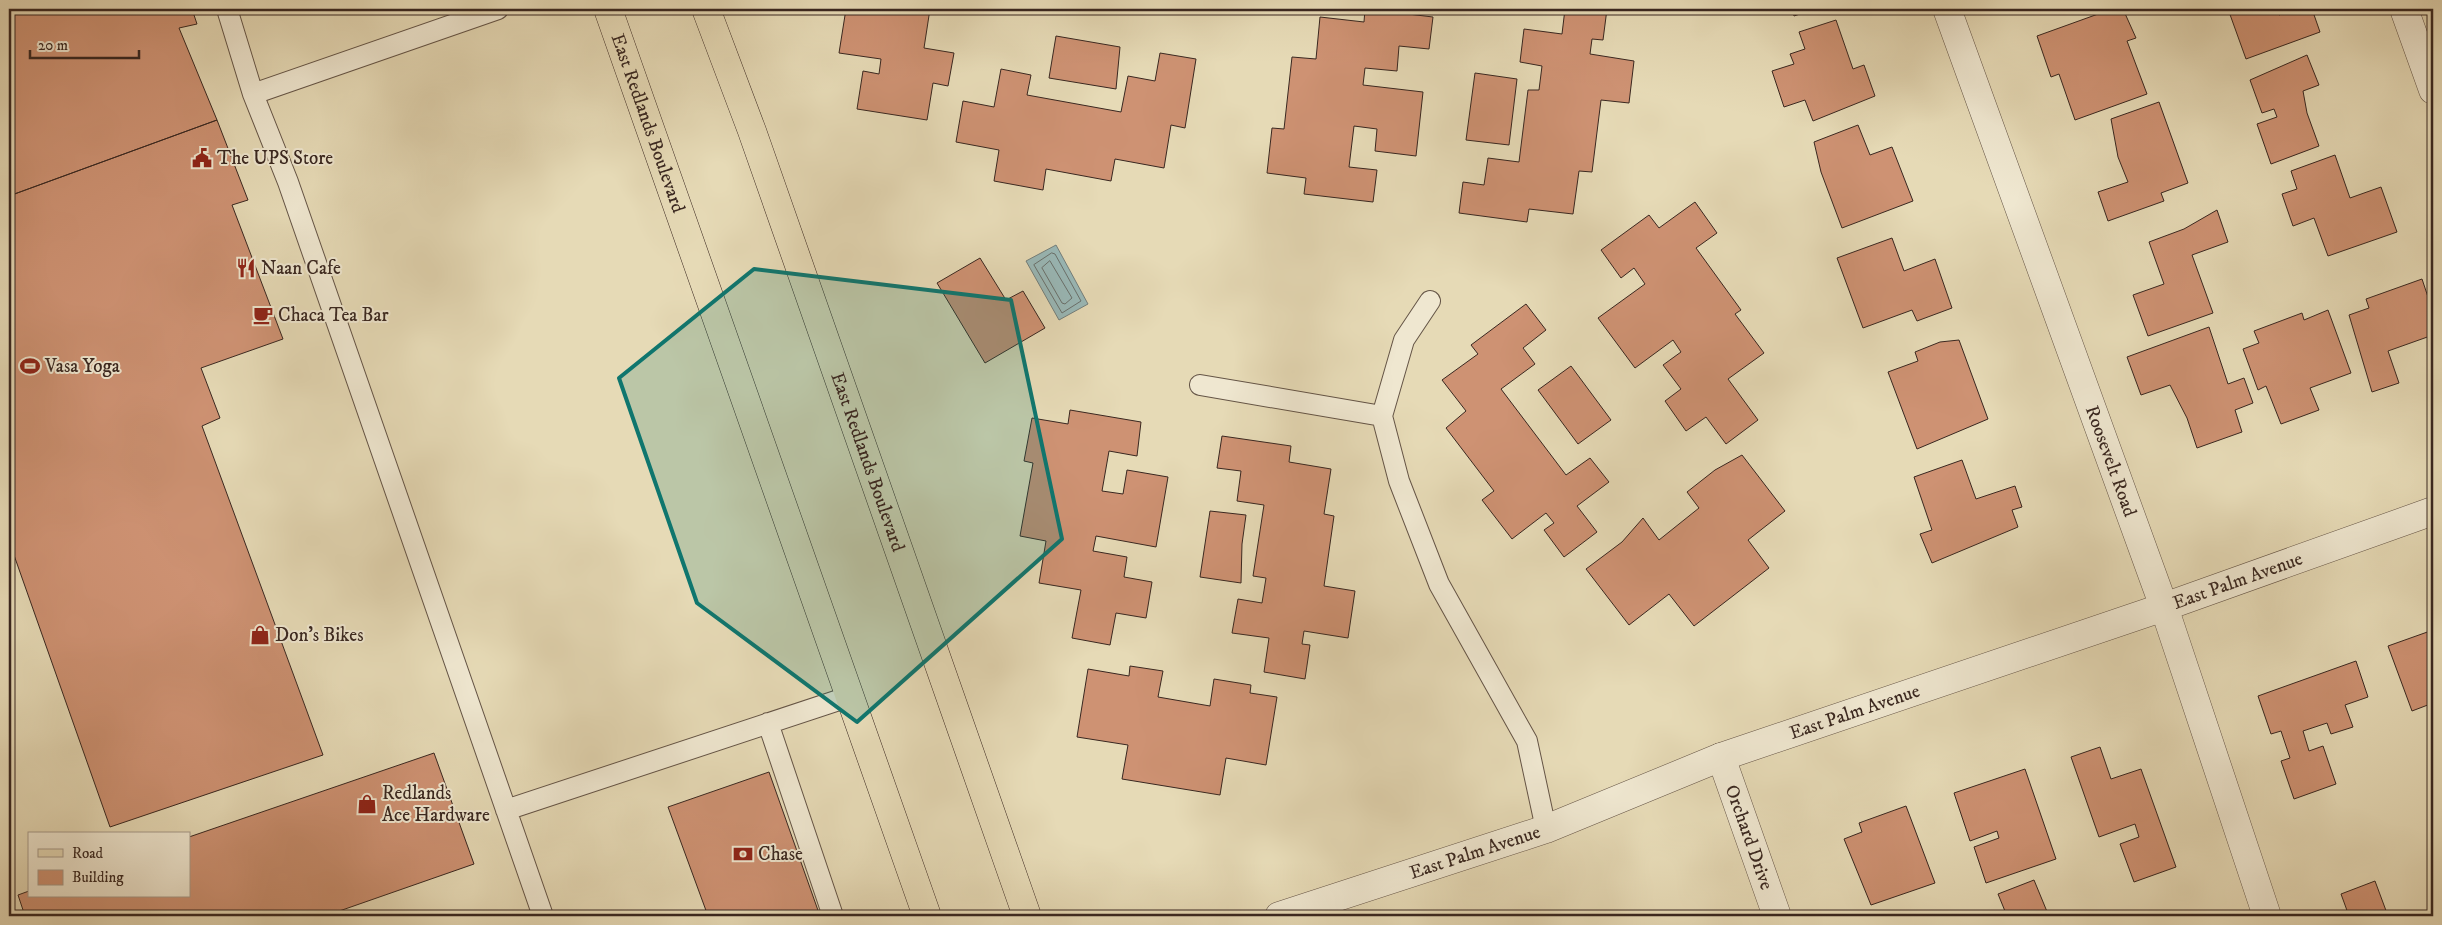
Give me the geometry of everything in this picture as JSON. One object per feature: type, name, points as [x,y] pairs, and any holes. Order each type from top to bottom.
[{"type":"main road","name":"East Redlands Boulevard","points":[[608,9],[927,916]]},
{"type":"main road","name":"East Redlands Boulevard","points":[[706,9],[755,141],[1027,916]]},
{"type":"street","name":"Roosevelt Road","points":[[1947,9],[2164,607],[2267,916]]},
{"type":"street","points":[[2404,9],[2433,90]]},
{"type":"street","name":"East Palm Avenue","points":[[1279,916],[1546,829],[1721,757],[2164,607],[2433,511]]},
{"type":"street","name":"Orchard Drive","points":[[1721,757],[1777,916]]},
{"type":"lane","points":[[228,9],[253,94],[288,182],[543,916]]},
{"type":"lane","points":[[253,94],[498,9]]},
{"type":"lane","points":[[1430,301],[1404,340],[1382,416],[1399,481],[1439,584],[1527,741],[1546,829]]},
{"type":"lane","points":[[1200,385],[1382,416]]},
{"type":"lane","points":[[506,810],[850,696]]},
{"type":"lane","points":[[768,723],[833,916]]},
{"type":"highlighted area","points":[[754,269],[1011,300],[1062,539],[857,722],[697,603],[619,378]]},
{"type":"water","points":[[1056,245],[1088,304],[1059,320],[1026,261]]},
{"type":"building","points":[[9,9],[192,9],[197,24],[179,28],[217,120],[9,196]]},
{"type":"building","points":[[846,9],[930,9],[924,48],[954,53],[948,86],[933,83],[927,120],[857,109],[863,71],[879,74],[881,59],[839,53]]},
{"type":"building","points":[[1365,9],[1408,9],[1408,14],[1433,17],[1429,49],[1399,46],[1397,71],[1365,68],[1363,85],[1423,92],[1416,156],[1375,151],[1377,129],[1354,126],[1349,167],[1377,170],[1373,202],[1304,194],[1306,178],[1267,173],[1272,128],[1284,129],[1292,57],[1316,59],[1320,17],[1364,22]]},
{"type":"building","points":[[1565,9],[1607,9],[1603,40],[1592,39],[1590,54],[1634,61],[1629,103],[1601,100],[1592,172],[1579,171],[1573,214],[1529,209],[1527,222],[1459,213],[1463,182],[1484,185],[1488,158],[1519,162],[1528,90],[1539,90],[1542,66],[1520,62],[1524,29],[1562,34]]},
{"type":"building","points":[[1792,9],[1815,9],[1794,16]]},
{"type":"building","points":[[2112,9],[2123,9],[2136,38],[2127,41],[2147,94],[2075,120],[2059,74],[2051,77],[2037,36]]},
{"type":"building","points":[[2228,9],[2276,9],[2279,15],[2296,9],[2312,9],[2320,32],[2246,59]]},
{"type":"building","points":[[1836,20],[1853,69],[1864,65],[1875,96],[1813,121],[1805,100],[1784,107],[1772,71],[1794,64],[1790,54],[1805,49],[1799,32]]},
{"type":"building","points":[[1056,36],[1120,47],[1116,89],[1049,78]]},
{"type":"building","points":[[1160,53],[1196,59],[1185,128],[1171,125],[1164,168],[1115,159],[1111,181],[1046,169],[1043,190],[994,181],[999,150],[956,142],[963,101],[994,107],[1001,69],[1031,75],[1027,95],[1121,112],[1128,76],[1155,81]]},
{"type":"building","points":[[2307,55],[2319,85],[2303,91],[2307,113],[2319,146],[2271,164],[2257,124],[2277,117],[2274,109],[2262,113],[2250,80]]},
{"type":"building","points":[[1475,73],[1517,79],[1509,145],[1466,140]]},
{"type":"building","points":[[2159,102],[2188,183],[2161,193],[2164,201],[2108,221],[2098,192],[2128,182],[2118,157],[2111,119]]},
{"type":"building","points":[[217,120],[248,200],[232,205],[283,339],[201,368],[220,418],[202,426],[323,755],[110,827],[9,541],[9,196]]},
{"type":"building","points":[[1858,125],[1870,155],[1892,147],[1913,201],[1842,228],[1821,172],[1814,142]]},
{"type":"building","points":[[2335,155],[2350,198],[2381,187],[2397,232],[2328,256],[2314,218],[2293,226],[2282,194],[2297,189],[2291,171]]},
{"type":"building","points":[[1695,202],[1717,233],[1696,248],[1741,310],[1735,314],[1764,353],[1728,379],[1758,420],[1726,444],[1706,417],[1686,431],[1665,401],[1681,389],[1663,365],[1681,352],[1673,340],[1635,368],[1598,318],[1645,284],[1634,268],[1621,278],[1601,250],[1649,215],[1659,228]]},
{"type":"building","points":[[2217,210],[2228,242],[2192,255],[2213,313],[2148,336],[2133,295],[2164,284],[2149,242],[2184,229]]},
{"type":"building","points":[[1892,238],[1904,271],[1935,259],[1952,308],[1917,321],[1912,310],[1863,328],[1837,258]]},
{"type":"building","points":[[980,258],[1006,300],[1023,291],[1045,328],[985,363],[937,283]]},
{"type":"building","points":[[2422,279],[2433,312],[2433,335],[2388,351],[2399,383],[2372,392],[2349,315],[2369,308],[2366,299]]},
{"type":"building","points":[[1526,304],[1546,330],[1523,348],[1535,364],[1501,389],[1566,475],[1590,458],[1609,482],[1577,506],[1597,532],[1564,557],[1544,530],[1554,523],[1546,513],[1512,539],[1482,500],[1494,491],[1446,428],[1466,411],[1442,380],[1478,354],[1471,345]]},
{"type":"building","points":[[2328,310],[2351,373],[2310,388],[2319,410],[2281,424],[2266,386],[2258,390],[2243,349],[2259,343],[2254,331],[2302,313],[2304,320]]},
{"type":"building","points":[[2209,327],[2228,384],[2244,378],[2253,403],[2235,410],[2242,432],[2197,448],[2187,418],[2170,385],[2141,395],[2127,357]]},
{"type":"building","points":[[1959,340],[1988,419],[1917,449],[1888,372],[1918,361],[1915,352],[1940,342]]},
{"type":"building","points":[[1571,366],[1611,420],[1578,444],[1538,390]]},
{"type":"building","points":[[1070,410],[1141,422],[1137,456],[1109,451],[1102,491],[1123,494],[1127,470],[1168,477],[1156,547],[1096,536],[1093,551],[1127,557],[1124,577],[1152,582],[1146,618],[1116,613],[1110,645],[1072,638],[1081,590],[1039,583],[1046,541],[1020,536],[1033,463],[1024,461],[1032,418],[1068,424]]},
{"type":"building","points":[[1222,436],[1291,446],[1289,462],[1331,469],[1324,514],[1334,516],[1324,586],[1355,591],[1348,638],[1304,631],[1302,644],[1310,645],[1305,679],[1264,672],[1269,638],[1232,633],[1238,599],[1262,603],[1266,578],[1253,576],[1264,505],[1237,501],[1241,471],[1217,468]]},
{"type":"building","points":[[1742,455],[1785,511],[1748,540],[1769,568],[1694,626],[1669,594],[1629,625],[1586,569],[1622,542],[1643,518],[1659,540],[1699,508],[1687,492],[1715,470]]},
{"type":"building","points":[[1962,460],[1976,499],[2015,486],[2022,507],[2012,510],[2018,527],[1932,563],[1920,534],[1932,530],[1914,477]]},
{"type":"building","points":[[1210,511],[1246,515],[1242,544],[1241,583],[1200,577]]},
{"type":"building","points":[[2433,630],[2433,703],[2412,711],[2388,646]]},
{"type":"building","points":[[2356,661],[2368,697],[2345,705],[2353,727],[2331,734],[2327,723],[2303,731],[2309,751],[2323,746],[2336,784],[2294,799],[2281,761],[2290,758],[2281,731],[2271,734],[2258,696]]},
{"type":"building","points":[[1130,666],[1163,671],[1158,697],[1210,706],[1214,679],[1251,685],[1250,693],[1277,697],[1266,765],[1226,758],[1220,795],[1122,779],[1128,745],[1077,737],[1088,669],[1129,676]]},
{"type":"building","points":[[2100,747],[2111,779],[2141,769],[2176,867],[2134,882],[2120,844],[2139,837],[2135,824],[2099,837],[2071,757]]},
{"type":"building","points":[[434,753],[474,864],[325,916],[25,916],[18,895],[28,891],[28,898],[190,898],[190,837]]},
{"type":"building","points":[[2025,769],[2056,859],[1986,883],[1974,847],[1999,838],[1997,831],[1970,841],[1954,793]]},
{"type":"building","points":[[769,772],[820,916],[708,916],[668,807]]},
{"type":"building","points":[[1906,806],[1935,883],[1871,905],[1844,839],[1862,832],[1859,823]]},
{"type":"building","points":[[2034,880],[2048,914],[2042,916],[2007,916],[1998,894]]},
{"type":"building","points":[[2375,881],[2388,916],[2349,916],[2341,894]]},
{"type":"place","name":"The UPS Store","points":[[202,158]]},
{"type":"place","name":"Naan Cafe","points":[[246,268]]},
{"type":"place","name":"Chaca Tea Bar","points":[[263,315]]},
{"type":"place","name":"Vasa Yoga","points":[[30,366]]},
{"type":"place","name":"Don's Bikes","points":[[260,635]]},
{"type":"place","name":"Redlands Ace Hardware","points":[[367,804]]},
{"type":"place","name":"Chase","points":[[743,854]]}]
